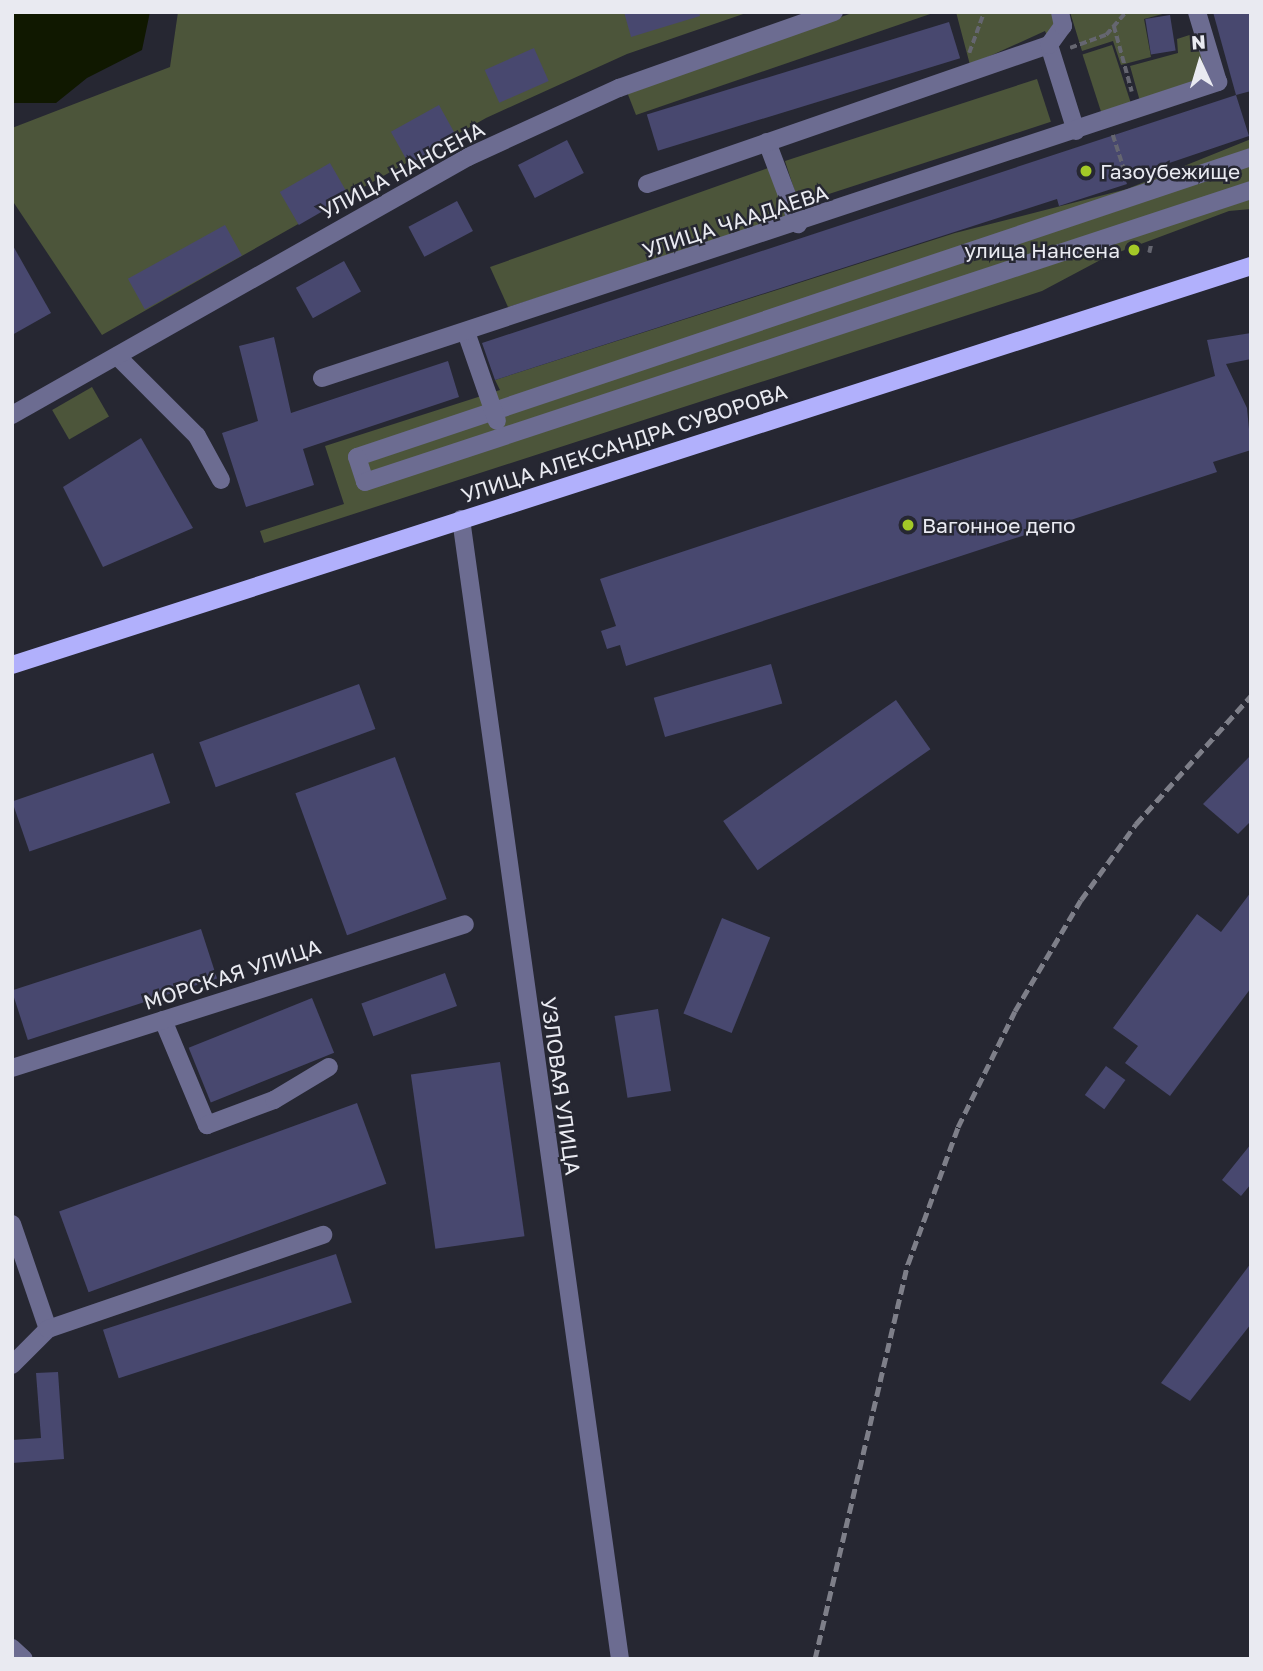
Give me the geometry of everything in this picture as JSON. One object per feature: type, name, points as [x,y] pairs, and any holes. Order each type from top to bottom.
[{"type":"main road","name":"УЛИЦА АЛЕКСАНДРА СУВОРОВА","points":[[12,665],[1251,266]]},
{"type":"street","points":[[647,184],[961,75],[1050,50],[1063,26],[1060,12]]},
{"type":"street","name":"УЛИЦА ЧААДАЕВА","points":[[322,378],[798,224],[1218,82],[1197,12]]},
{"type":"street","name":"УЛИЦА НАНСЕНА","points":[[12,415],[468,157],[619,88],[831,13]]},
{"type":"street","points":[[1050,50],[1076,131]]},
{"type":"street","points":[[767,142],[798,224]]},
{"type":"street","points":[[1251,157],[357,457],[365,482],[1251,190]]},
{"type":"street","points":[[466,332],[502,435]]},
{"type":"street","points":[[117,356],[197,436],[221,480]]},
{"type":"street","name":"УЗЛОВАЯ УЛИЦА","points":[[461,519],[620,1659]]},
{"type":"street","name":"МОРСКАЯ УЛИЦА","points":[[12,1068],[466,924]]},
{"type":"street","points":[[163,1020],[207,1125],[274,1100],[329,1067]]},
{"type":"street","points":[[12,1224],[48,1329]]},
{"type":"street","points":[[12,1365],[48,1329],[323,1235]]},
{"type":"street","points":[[12,1648],[24,1659]]},
{"type":"path","points":[[961,75],[984,12]]},
{"type":"path","points":[[1050,50],[1114,26],[1126,12]]},
{"type":"path","points":[[1114,26],[1138,110]]},
{"type":"shaded area","points":[[12,12],[150,12],[142,50],[87,78],[56,103],[12,103]]},
{"type":"shaded area","points":[[178,12],[749,12],[627,54],[486,118],[102,335],[12,200],[12,128],[170,67]]},
{"type":"shaded area","points":[[855,12],[936,12],[636,115],[627,92]]},
{"type":"shaded area","points":[[956,12],[1052,12],[1059,36],[1049,40],[1045,31],[970,65]]},
{"type":"shaded area","points":[[1070,12],[1170,12],[1144,19],[1151,57],[1121,65],[1113,41],[1082,51]]},
{"type":"shaded area","points":[[1199,32],[1213,79],[1141,105],[1130,66],[1178,53],[1177,39]]},
{"type":"shaded area","points":[[1112,45],[1132,107],[1103,116],[1083,55]]},
{"type":"shaded area","points":[[1037,79],[1051,122],[799,204],[785,161]]},
{"type":"shaded area","points":[[1251,139],[1251,209],[1229,211],[1106,257],[1042,291],[264,543],[260,531],[344,504],[325,446],[500,390],[495,380],[955,233],[1127,189]]},
{"type":"shaded area","points":[[768,168],[788,220],[508,307],[490,267]]},
{"type":"shaded area","points":[[92,387],[109,416],[69,439],[52,410]]},
{"type":"building","points":[[624,12],[699,12],[700,16],[631,37]]},
{"type":"building","points":[[1213,12],[1251,12],[1251,91],[1236,95]]},
{"type":"building","points":[[1170,15],[1176,51],[1151,54],[1145,19]]},
{"type":"building","points":[[949,22],[960,58],[658,151],[647,114]]},
{"type":"building","points":[[534,48],[549,81],[499,103],[485,70]]},
{"type":"building","points":[[1236,95],[1249,136],[1125,178],[1127,184],[1059,206],[1057,199],[495,380],[482,343]]},
{"type":"building","points":[[439,105],[457,137],[409,164],[391,132]]},
{"type":"building","points":[[567,140],[584,173],[535,198],[518,165]]},
{"type":"building","points":[[330,163],[349,196],[299,225],[280,192]]},
{"type":"building","points":[[457,201],[473,231],[424,257],[408,227]]},
{"type":"building","points":[[225,225],[242,256],[145,309],[128,279]]},
{"type":"building","points":[[12,244],[51,313],[12,335]]},
{"type":"building","points":[[344,261],[361,292],[313,318],[296,288]]},
{"type":"building","name":"Вагонное депо","points":[[1251,333],[1251,359],[1226,364],[1247,408],[1251,450],[1213,462],[1217,472],[626,666],[620,645],[607,649],[601,631],[616,626],[600,579],[1215,376],[1207,340]]},
{"type":"building","points":[[274,337],[291,413],[448,361],[459,397],[303,449],[314,485],[246,507],[222,433],[258,421],[239,346]]},
{"type":"building","points":[[141,438],[193,528],[103,567],[63,487]]},
{"type":"building","points":[[771,664],[782,703],[665,737],[654,698]]},
{"type":"building","points":[[359,684],[375,729],[216,787],[199,742]]},
{"type":"building","points":[[896,700],[930,749],[758,870],[723,821]]},
{"type":"building","points":[[153,753],[170,803],[29,852],[12,802]]},
{"type":"building","points":[[1251,755],[1251,821],[1238,834],[1203,804]]},
{"type":"building","points":[[395,757],[447,899],[347,935],[295,793]]},
{"type":"building","points":[[1251,892],[1251,988],[1170,1096],[1125,1063],[1138,1046],[1113,1028],[1197,914],[1221,932]]},
{"type":"building","points":[[722,918],[770,937],[732,1033],[683,1013]]},
{"type":"building","points":[[201,929],[217,978],[28,1040],[12,990]]},
{"type":"building","points":[[445,973],[457,1006],[373,1036],[361,1003]]},
{"type":"building","points":[[312,998],[334,1053],[211,1103],[189,1048]]},
{"type":"building","points":[[658,1009],[671,1091],[628,1098],[615,1016]]},
{"type":"building","points":[[500,1062],[524,1236],[435,1249],[411,1075]]},
{"type":"building","points":[[1106,1066],[1125,1080],[1104,1109],[1085,1095]]},
{"type":"building","points":[[357,1103],[386,1184],[89,1292],[59,1211]]},
{"type":"building","points":[[1251,1144],[1251,1184],[1241,1196],[1222,1180]]},
{"type":"building","points":[[336,1254],[352,1303],[119,1378],[103,1330]]},
{"type":"building","points":[[1251,1263],[1251,1324],[1190,1401],[1161,1383]]},
{"type":"building","points":[[58,1372],[64,1459],[12,1463],[12,1440],[41,1438],[36,1373]]},
{"type":"railway","points":[[815,1659],[908,1264],[958,1127],[1015,1011],[1081,900],[1136,824],[1251,696]]},
{"type":"place","name":"Газоубежище","points":[[1086,171]]},
{"type":"place","name":"улица Нансена","points":[[1134,250]]},
{"type":"place","name":"Вагонное депо","points":[[908,525]]}]
